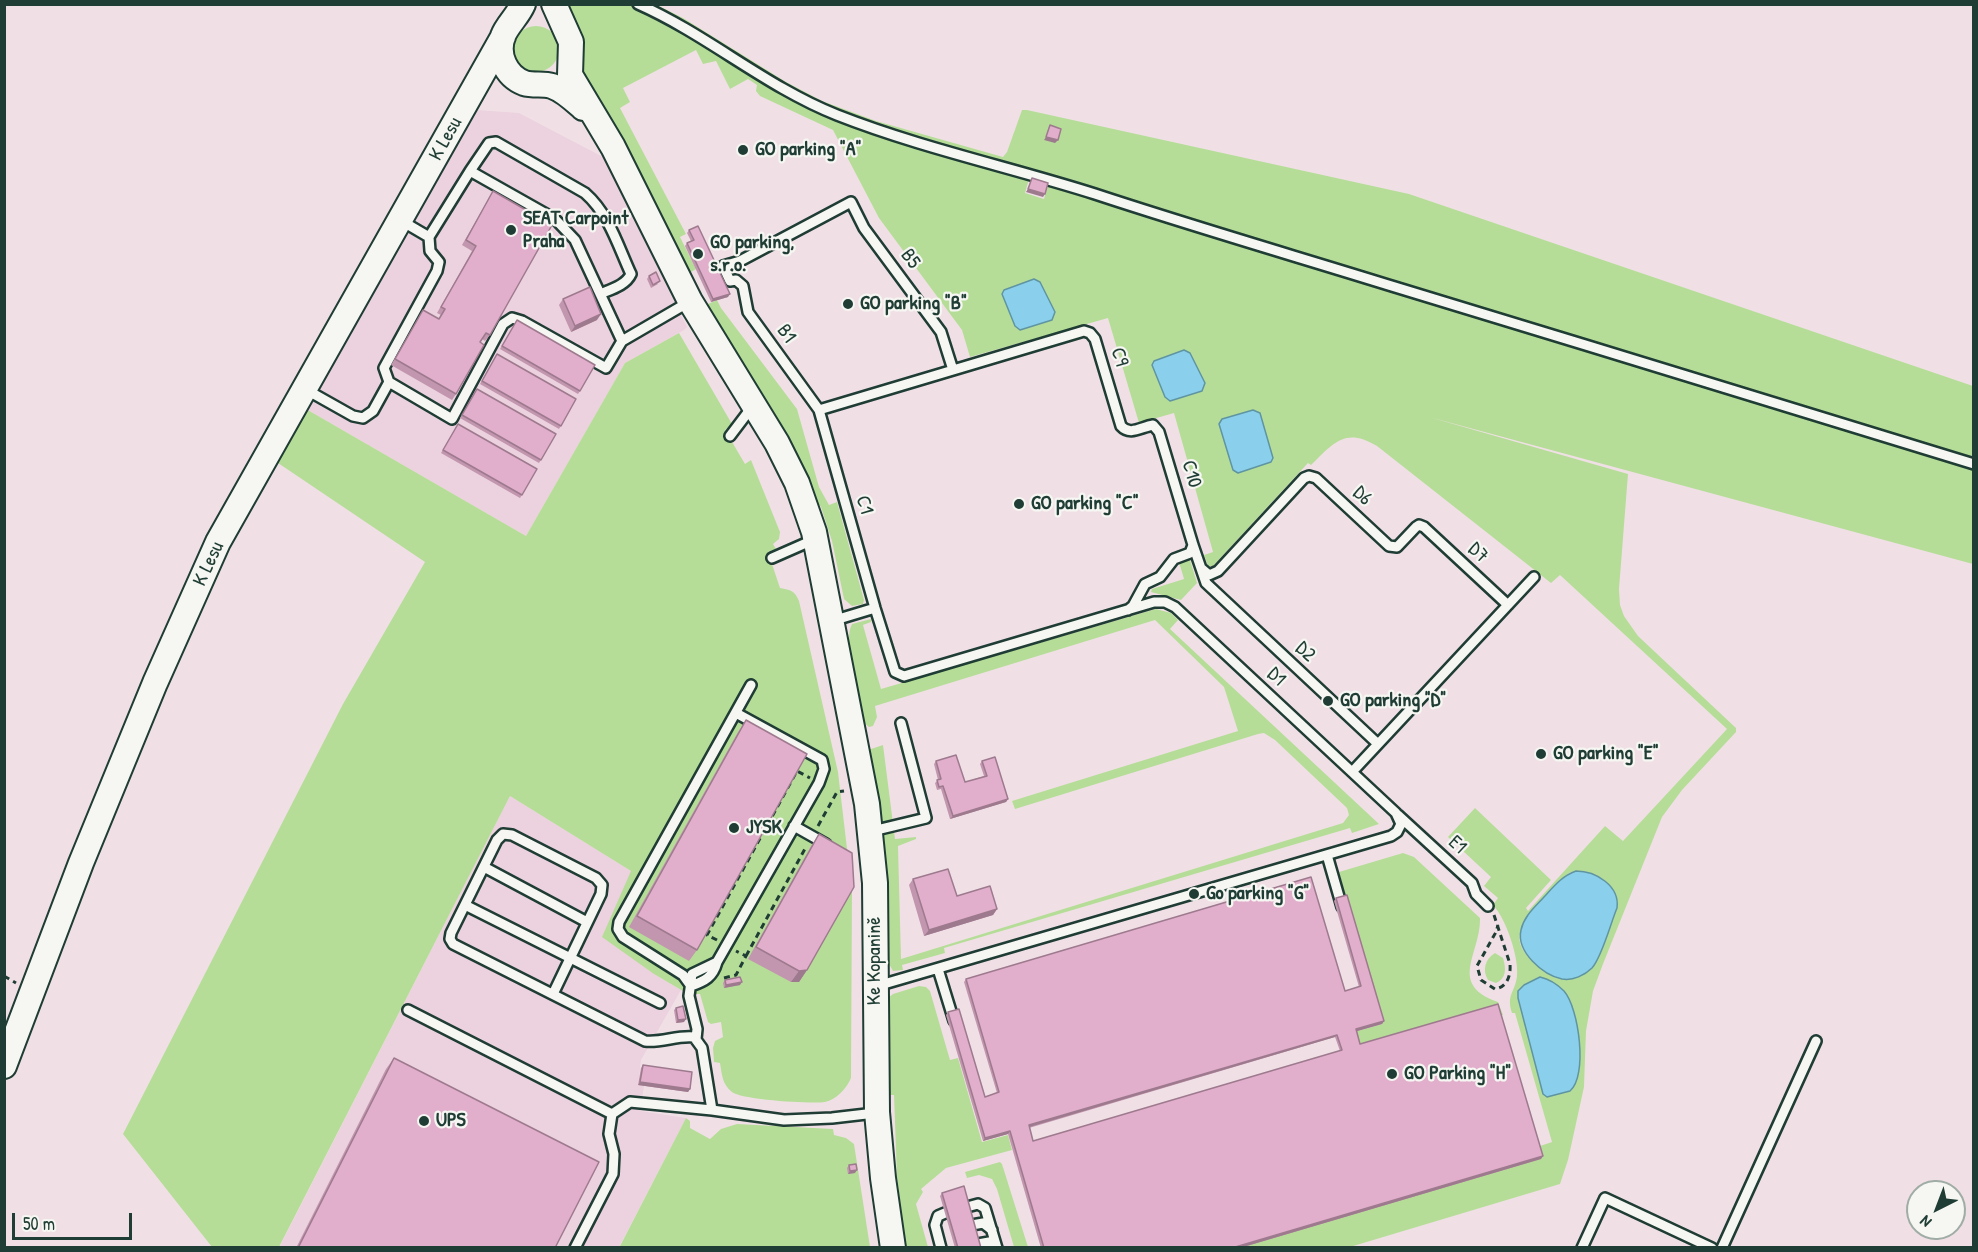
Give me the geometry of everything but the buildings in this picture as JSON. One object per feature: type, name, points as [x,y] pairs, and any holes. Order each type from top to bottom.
[{"type":"street","points":[[554,4],[571,42],[570,75],[592,115]]},
{"type":"street","points":[[516,79],[509,72],[501,56],[513,21],[523,16],[543,14],[553,18],[568,33]]},
{"type":"street","name":"K Lesu","points":[[4,1066],[81,863],[169,651],[218,542],[513,21]]},
{"type":"street","points":[[474,90],[494,79],[516,79],[534,85],[543,84],[560,76],[570,62]]},
{"type":"street","points":[[543,84],[562,90],[592,115]]},
{"type":"street","name":"Ke Kopanině","points":[[592,115],[613,147],[690,301],[777,444],[797,483],[815,539],[843,676],[870,831],[875,884],[877,1112],[893,1248]]},
{"type":"lane","points":[[638,4],[673,21],[808,103],[852,120],[997,166],[1049,179],[1212,233],[1974,464]]},
{"type":"lane","points":[[600,294],[623,284],[631,274],[604,215],[596,203],[585,193],[496,142],[489,143],[429,237],[430,251],[439,262],[437,271],[384,368],[389,382],[453,419],[503,324],[512,318],[522,321],[606,368],[622,340],[690,301]]},
{"type":"lane","points":[[470,171],[555,219],[566,228],[575,240],[622,340]]},
{"type":"lane","name":"B5","points":[[730,281],[723,266],[740,261],[851,202],[864,228],[941,332],[953,370]]},
{"type":"lane","points":[[400,220],[429,237]]},
{"type":"lane","name":"B1","points":[[730,281],[736,280],[743,286],[748,312],[819,410]]},
{"type":"lane","name":"C9","points":[[819,410],[1084,331],[1093,336],[1121,426]]},
{"type":"lane","points":[[305,389],[353,416],[363,418],[373,411],[389,382]]},
{"type":"lane","points":[[730,436],[754,405]]},
{"type":"lane","name":"C1","points":[[819,410],[892,669],[901,676],[1128,610]]},
{"type":"lane","name":"C10","points":[[1121,426],[1130,432],[1153,425],[1160,432],[1193,545],[1209,586]]},
{"type":"lane","name":"D6","points":[[1201,568],[1209,575],[1218,571],[1304,478],[1310,476],[1316,478],[1389,546],[1397,547],[1416,527],[1419,525],[1424,527]]},
{"type":"lane","name":"D7","points":[[1424,527],[1508,605]]},
{"type":"lane","points":[[772,558],[815,539]]},
{"type":"lane","points":[[1128,610],[1133,606],[1145,584],[1160,577],[1174,559],[1190,553],[1193,545]]},
{"type":"lane","points":[[1352,772],[1534,576]]},
{"type":"lane","name":"D2","points":[[1209,586],[1378,744]]},
{"type":"lane","name":"D1","points":[[1128,610],[1154,602],[1166,602],[1175,608],[1352,772]]},
{"type":"lane","points":[[832,621],[875,609]]},
{"type":"lane","points":[[696,1039],[697,1029],[689,996],[691,986],[683,975],[623,937],[618,929],[619,922],[751,686]]},
{"type":"lane","points":[[691,986],[714,974],[717,962],[819,783],[824,769],[822,760],[736,713]]},
{"type":"lane","points":[[870,831],[926,818],[902,723]]},
{"type":"lane","name":"E1","points":[[1352,772],[1472,883],[1476,894],[1488,906]]},
{"type":"lane","points":[[875,987],[1395,834],[1400,827],[1398,817]]},
{"type":"lane","points":[[794,826],[834,848]]},
{"type":"lane","points":[[553,994],[601,894],[602,885],[596,878],[512,835],[503,834],[497,840],[451,933],[450,939],[453,944],[645,1041],[656,1042],[688,1036],[696,1039],[702,1048],[712,1110]]},
{"type":"lane","points":[[1327,855],[1346,920]]},
{"type":"lane","points":[[484,867],[587,922]]},
{"type":"lane","points":[[465,905],[660,1003]]},
{"type":"lane","points":[[938,969],[958,1036]]},
{"type":"lane","points":[[408,1010],[612,1114]]},
{"type":"lane","points":[[1722,1248],[1816,1041]]},
{"type":"lane","points":[[575,1248],[613,1174],[614,1154],[609,1134],[612,1114],[630,1102],[784,1120],[832,1118],[877,1112]]},
{"type":"lane","points":[[1582,1248],[1605,1198],[1712,1248]]},
{"type":"lane","points":[[967,1207],[978,1204],[987,1211],[997,1248]]},
{"type":"lane","points":[[941,1245],[935,1220],[945,1213]]},
{"type":"lane","points":[[972,1225],[983,1223],[992,1230]]},
{"type":"lane","points":[[941,1245],[940,1238],[945,1233]]},
{"type":"lane","points":[[978,1244],[989,1242],[997,1248]]},
{"type":"path","points":[[720,942],[707,935],[797,771],[811,779]]},
{"type":"path","points":[[816,830],[837,792],[844,791]]},
{"type":"path","points":[[746,956],[809,843]]},
{"type":"path","points":[[1488,906],[1494,913],[1498,925],[1511,970],[1504,986],[1495,989],[1481,980],[1477,966],[1497,932],[1498,925]]},
{"type":"shaded area","points":[[476,110],[519,113],[603,157],[687,327],[625,363],[526,536],[306,409]]},
{"type":"shaded area","points":[[510,796],[631,871],[654,974],[681,990],[641,1060],[638,1085],[644,1086],[640,1111],[686,1118],[619,1247],[279,1248]]},
{"type":"green space","points":[[564,4],[626,4],[675,27],[805,105],[1029,179],[1025,193],[1044,199],[1048,184],[1211,237],[1973,468],[1973,564],[1429,417],[1628,474],[1619,589],[1620,605],[1624,616],[1638,636],[1736,728],[1736,732],[1682,790],[1662,817],[1603,964],[1593,991],[1586,1031],[1584,1087],[1568,1160],[1560,1184],[1350,1247],[1240,1247],[1540,1159],[1537,1147],[1552,1142],[1515,1013],[1512,1013],[1510,1007],[1510,997],[1517,976],[1514,949],[1503,919],[1493,905],[1498,898],[1484,886],[1491,877],[1448,837],[1475,808],[1551,880],[1526,908],[1528,911],[1605,826],[1623,841],[1727,729],[1560,575],[1551,583],[1377,446],[1366,440],[1348,438],[1341,440],[1311,465],[1308,463],[1213,566],[1208,566],[1204,555],[1213,552],[1174,413],[1139,423],[1108,318],[970,357],[962,330],[879,218],[833,130],[760,96],[756,91],[757,85],[748,79],[730,89],[716,61],[703,64],[696,50],[623,88],[630,102],[620,108],[686,234],[680,237],[696,269],[691,272],[660,212],[578,75]],"holes":[[[1585,871],[1617,908],[1594,965],[1534,963],[1521,944],[1521,930],[1535,910],[1569,873]]]},
{"type":"green space","points":[[657,5],[683,18],[786,82],[822,101],[876,121],[1003,157],[1007,152],[1022,110],[1027,110],[1409,194],[1973,386],[1973,460],[1213,229],[1045,174],[1010,166],[878,126],[815,102],[783,86],[656,7]]},
{"type":"green space","points":[[536,26],[545,27],[552,33],[558,40],[558,58],[552,65],[545,71],[536,72],[527,71],[520,65],[514,58],[513,49],[514,40],[520,33],[527,27]]},
{"type":"green space","points":[[717,300],[797,409],[819,487],[829,505],[837,502],[864,600],[863,604],[852,606],[844,599],[832,541],[821,507],[813,498],[708,304]]},
{"type":"green space","points":[[679,333],[732,424],[725,430],[745,464],[751,460],[780,532],[779,539],[773,544],[776,549],[768,552],[780,588],[792,592],[799,601],[838,772],[852,891],[851,1078],[849,1082],[837,1096],[825,1102],[762,1099],[732,1092],[724,1082],[720,1063],[714,1062],[715,1041],[723,1037],[721,1022],[711,1024],[708,1022],[700,994],[688,994],[654,974],[602,937],[631,871],[510,796],[279,1247],[212,1247],[123,1134],[343,704],[425,562],[278,463],[306,409],[526,536],[625,363]]},
{"type":"green space","points":[[1190,560],[1197,583],[1181,600],[1151,592],[1152,589],[1184,579],[1179,562]]},
{"type":"green space","points":[[1156,609],[1171,613],[1178,620],[1170,629],[1379,824],[1352,833],[1350,828],[944,948],[945,953],[902,965],[903,970],[893,971],[889,964],[883,841],[868,750],[883,745],[895,839],[916,837],[898,846],[901,959],[1343,823],[1349,815],[1347,808],[1275,740],[1264,733],[1015,809],[1012,801],[1238,731],[1224,687],[1155,620],[875,706],[877,717],[873,726],[869,727],[863,722],[850,657],[849,632],[852,624],[871,619],[871,622],[863,625],[881,689]]},
{"type":"green space","points":[[1403,853],[1414,857],[1480,918],[1470,977],[1474,986],[1483,995],[1498,1002],[1503,1015],[1358,1047],[1354,1032],[1382,1024],[1339,872]]},
{"type":"green space","points":[[1495,953],[1503,958],[1505,969],[1504,976],[1496,983],[1488,980],[1485,969],[1489,958]]},
{"type":"green space","points":[[919,986],[926,987],[930,991],[950,1060],[958,1058],[982,1142],[1008,1135],[1012,1150],[946,1168],[921,1189],[923,1192],[916,1204],[928,1247],[906,1247],[897,1177],[894,1095],[890,1095],[888,998],[893,994]]},
{"type":"green space","points":[[686,1118],[690,1121],[690,1128],[710,1139],[721,1129],[737,1124],[833,1129],[834,1135],[846,1138],[854,1144],[870,1247],[619,1248]]},
{"type":"green space","points":[[1000,1162],[1028,1247],[1014,1247],[992,1179],[979,1175],[967,1178],[965,1172]]},
{"type":"water","points":[[1034,279],[1040,282],[1055,312],[1052,320],[1020,330],[1015,326],[1002,294],[1004,290]]},
{"type":"water","points":[[1184,350],[1190,353],[1205,383],[1202,391],[1170,401],[1165,397],[1152,365],[1154,361]]},
{"type":"water","points":[[1253,410],[1260,413],[1273,458],[1271,462],[1238,473],[1233,470],[1219,424],[1222,419]]},
{"type":"water","points":[[1576,871],[1591,874],[1605,881],[1615,893],[1617,908],[1596,963],[1578,977],[1562,979],[1547,973],[1532,961],[1523,946],[1521,930],[1527,916],[1551,889]]},
{"type":"water","points":[[1540,977],[1559,987],[1569,1000],[1577,1026],[1580,1057],[1576,1083],[1570,1091],[1547,1097],[1543,1094],[1518,998],[1518,991],[1524,985]]},
{"type":"place","name":"GO parking \"A\"","points":[[743,150]]},
{"type":"place","name":"SEAT Carpoint Praha","points":[[511,230]]},
{"type":"place","name":"GO parking, s.r.o.","points":[[698,254]]},
{"type":"place","name":"GO parking \"B\"","points":[[848,304]]},
{"type":"place","name":"GO parking \"C\"","points":[[1019,504]]},
{"type":"place","name":"GO parking \"D\"","points":[[1328,701]]},
{"type":"place","name":"GO parking \"E\"","points":[[1541,754]]},
{"type":"place","name":"JYSK","points":[[734,828]]},
{"type":"place","name":"Go parking \"G\"","points":[[1194,894]]},
{"type":"place","name":"GO Parking \"H\"","points":[[1392,1074]]},
{"type":"place","name":"UPS","points":[[424,1121]]}]
